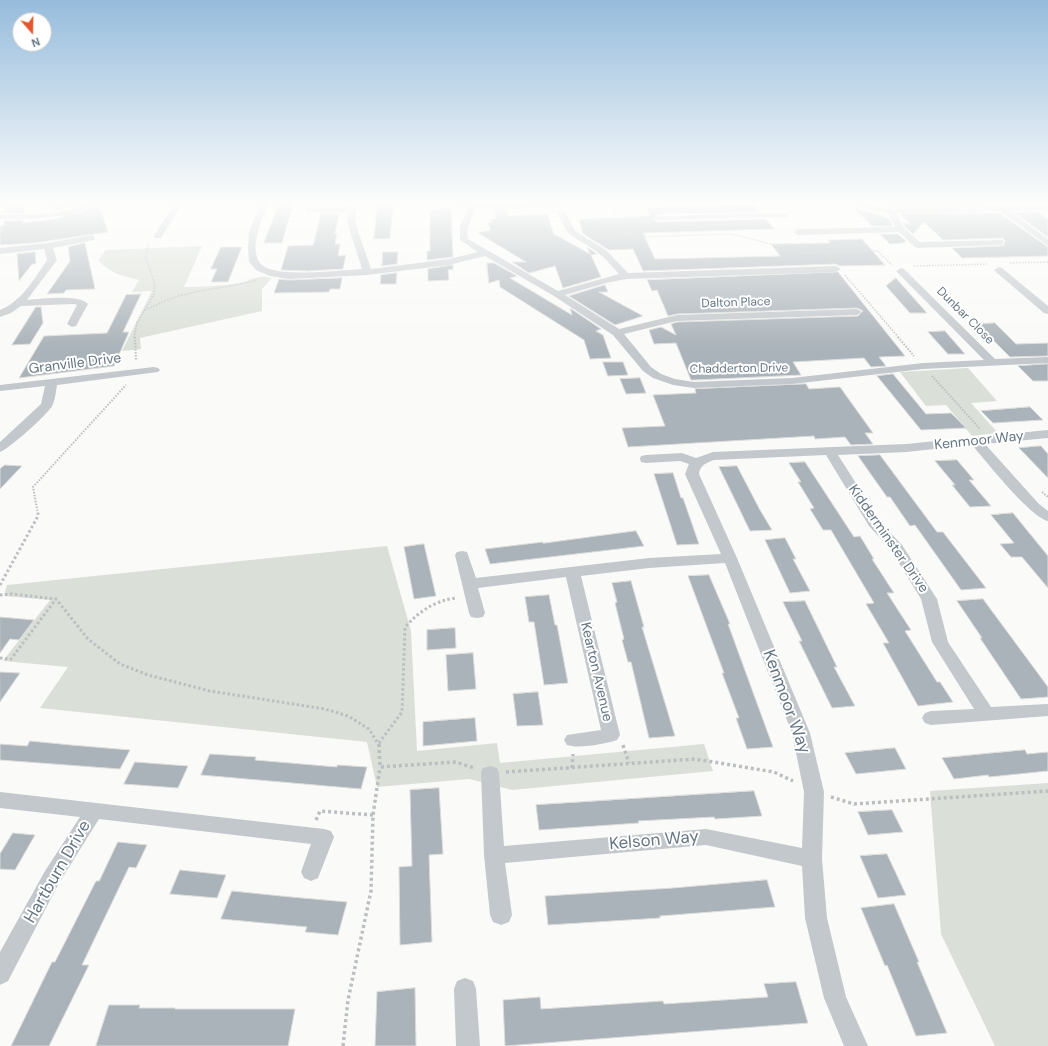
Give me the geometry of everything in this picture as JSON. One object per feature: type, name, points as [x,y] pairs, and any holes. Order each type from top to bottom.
[{"type":"street","points":[[0,314],[5,313],[18,303],[32,288],[52,260],[50,253]]},
{"type":"street","points":[[253,253],[254,262],[259,268],[270,273],[296,276],[367,272],[443,263],[485,253]]},
{"type":"street","points":[[361,253],[367,272]]},
{"type":"street","name":"Chadderton Drive","points":[[485,253],[557,294],[617,333],[647,369],[657,376],[673,382],[694,384],[792,381],[889,369],[1048,360]]},
{"type":"street","points":[[603,253],[626,276]]},
{"type":"street","points":[[1000,266],[1048,311]]},
{"type":"street","points":[[557,294],[605,280],[626,276],[836,269]]},
{"type":"street","name":"Dunbar Close","points":[[898,269],[993,363]]},
{"type":"street","points":[[18,303],[75,301],[83,304],[72,324]]},
{"type":"street","name":"Dalton Place","points":[[617,333],[677,318],[857,312]]},
{"type":"street","name":"Granville Drive","points":[[0,388],[154,370]]},
{"type":"street","points":[[0,448],[16,435],[47,405],[52,382]]},
{"type":"street","name":"Kenmoor Way","points":[[856,1046],[835,998],[816,918],[812,859],[814,792],[800,733],[730,558],[692,474],[693,468],[703,459],[713,456],[906,448],[1048,434]]},
{"type":"street","points":[[976,442],[1034,507],[1048,517]]},
{"type":"street","name":"Kidderminster Drive","points":[[829,450],[876,526],[897,548],[930,599],[940,642],[986,714]]},
{"type":"street","points":[[646,459],[682,457],[697,463]]},
{"type":"street","points":[[462,555],[477,613]]},
{"type":"street","points":[[471,590],[572,571],[649,563],[730,558]]},
{"type":"street","name":"Kearton Avenue","points":[[572,571],[611,735],[573,740]]},
{"type":"street","points":[[931,718],[1048,710]]},
{"type":"street","points":[[490,773],[494,855],[501,915]]},
{"type":"street","name":"Hartburn Drive","points":[[0,800],[94,811],[52,877],[0,974]]},
{"type":"street","points":[[94,811],[324,837],[311,872]]},
{"type":"street","name":"Kelson Way","points":[[494,855],[706,837],[812,859]]},
{"type":"street","points":[[465,989],[468,1046]]},
{"type":"path","points":[[0,585],[38,516],[33,487],[136,372],[134,341],[137,323],[154,294],[154,284],[145,256],[146,253]]},
{"type":"path","points":[[880,253],[898,269],[1000,266],[1048,262]]},
{"type":"path","points":[[144,311],[182,295],[219,287],[237,286],[264,278],[270,273]]},
{"type":"path","points":[[379,743],[402,712],[405,627],[421,610],[433,602],[471,590]]},
{"type":"path","points":[[0,595],[12,594],[56,599],[88,639],[120,664],[148,675],[210,691],[325,709],[348,716],[369,729],[379,743],[380,767],[373,815],[371,891],[348,1000],[343,1046]]},
{"type":"path","points":[[0,658],[11,659],[56,599]]},
{"type":"path","points":[[380,767],[456,762],[490,773],[695,759],[774,772],[814,792],[854,804],[1048,790]]},
{"type":"path","points":[[310,835],[320,811],[373,815]]},
{"type":"shaded area","points":[[104,253],[199,253],[184,287],[233,284],[259,277],[272,278],[262,289],[262,311],[140,338],[141,349],[122,351],[152,291],[132,292],[139,280],[112,271],[98,260]]},
{"type":"shaded area","points":[[968,368],[997,401],[971,403],[998,433],[972,436],[946,405],[926,406],[900,372]]},
{"type":"shaded area","points":[[387,546],[411,631],[417,751],[497,743],[500,763],[704,744],[713,771],[512,790],[469,779],[377,787],[367,742],[40,708],[68,667],[3,661],[50,600],[4,596],[7,585]]},
{"type":"shaded area","points":[[1048,783],[1048,1046],[995,1046],[941,934],[930,791]]},
{"type":"building","points":[[35,253],[36,264],[32,264],[19,281],[17,254]]},
{"type":"building","points":[[69,253],[87,253],[95,289],[66,290],[64,293],[47,294],[70,261]]},
{"type":"building","points":[[218,253],[240,253],[228,282],[211,282],[217,269],[211,269]]},
{"type":"building","points":[[286,253],[339,253],[338,256],[346,255],[343,269],[308,271],[281,270]]},
{"type":"building","points":[[383,253],[398,253],[397,264],[382,266]]},
{"type":"building","points":[[427,253],[453,253],[453,257],[427,260]]},
{"type":"building","points":[[511,253],[595,253],[597,254],[591,255],[601,277],[563,288],[555,266],[529,273],[512,262],[526,262]]},
{"type":"building","points":[[635,253],[652,253],[655,259],[780,256],[778,253],[874,253],[885,265],[839,266],[836,264],[643,271]]},
{"type":"building","points":[[957,253],[1048,253],[1048,256],[962,258]]},
{"type":"building","points":[[487,263],[494,263],[517,276],[510,278],[572,315],[570,308],[601,329],[596,331],[603,335],[611,358],[590,359],[584,340],[500,287],[499,280],[489,283]]},
{"type":"building","points":[[453,265],[453,269],[448,270],[449,280],[428,281],[428,269]]},
{"type":"building","points":[[838,272],[905,356],[879,357],[886,366],[871,367],[864,358],[793,362],[801,375],[691,380],[676,343],[654,344],[649,330],[661,327],[676,335],[671,324],[677,322],[858,316],[863,311],[857,308],[677,314],[668,316],[657,290],[652,291],[647,280]]},
{"type":"building","points":[[397,273],[396,284],[380,284],[381,275]]},
{"type":"building","points":[[342,278],[340,289],[330,289],[329,292],[274,293],[279,279]]},
{"type":"building","points":[[896,278],[927,313],[910,313],[886,286]]},
{"type":"building","points":[[605,285],[608,292],[599,292],[643,316],[615,325],[569,296]]},
{"type":"building","points":[[141,294],[123,332],[129,332],[114,366],[19,378],[44,336],[107,333],[126,295]]},
{"type":"building","points":[[36,307],[41,307],[43,323],[30,344],[12,345]]},
{"type":"building","points":[[995,323],[1016,344],[1048,343],[1048,356],[1010,357],[977,324]]},
{"type":"building","points":[[945,331],[965,354],[948,354],[928,332]]},
{"type":"building","points":[[603,362],[623,362],[628,375],[608,376]]},
{"type":"building","points":[[1048,364],[1048,381],[1033,381],[1018,366]]},
{"type":"building","points":[[893,374],[926,414],[951,413],[966,428],[921,430],[877,376]]},
{"type":"building","points":[[640,378],[646,393],[626,394],[620,379]]},
{"type":"building","points":[[806,384],[809,389],[840,387],[873,433],[865,433],[873,444],[851,445],[845,437],[815,439],[814,436],[628,447],[622,428],[665,426],[653,395],[696,393],[695,389]]},
{"type":"building","points":[[1030,407],[1043,420],[993,423],[981,411]]},
{"type":"building","points":[[1041,446],[1048,454],[1048,478],[1019,448]]},
{"type":"building","points":[[880,455],[937,532],[943,532],[986,588],[961,590],[915,525],[910,526],[890,497],[887,497],[858,456]]},
{"type":"building","points":[[957,460],[974,480],[969,480],[991,506],[970,507],[952,485],[955,485],[935,461]]},
{"type":"building","points":[[805,462],[854,537],[860,536],[874,559],[872,559],[894,593],[887,593],[911,630],[905,631],[937,682],[940,682],[953,702],[918,706],[883,643],[889,643],[866,604],[874,603],[831,530],[823,530],[810,509],[814,508],[798,482],[801,482],[789,463]]},
{"type":"building","points":[[5,465],[22,466],[0,489],[0,469]]},
{"type":"building","points":[[737,466],[772,530],[750,531],[719,467]]},
{"type":"building","points":[[673,473],[699,544],[677,545],[654,474]]},
{"type":"building","points":[[1013,513],[1048,556],[1048,588],[1022,557],[1011,557],[1000,544],[1014,543],[991,515]]},
{"type":"building","points":[[636,531],[644,546],[490,564],[485,549],[543,543]]},
{"type":"building","points":[[785,538],[796,559],[793,559],[810,591],[790,593],[765,540]]},
{"type":"building","points":[[424,544],[436,596],[414,599],[404,547]]},
{"type":"building","points":[[709,575],[730,624],[728,624],[773,747],[747,749],[736,718],[739,718],[722,673],[724,673],[688,576]]},
{"type":"building","points":[[631,581],[644,627],[642,627],[675,736],[649,738],[631,662],[628,662],[622,640],[624,639],[615,603],[617,602],[612,583]]},
{"type":"building","points":[[549,595],[555,625],[557,625],[568,683],[544,685],[534,622],[529,622],[525,597]]},
{"type":"building","points":[[983,599],[1048,687],[1048,697],[1021,699],[957,601]]},
{"type":"building","points":[[805,601],[837,667],[834,667],[855,706],[832,708],[799,641],[802,641],[783,602]]},
{"type":"building","points":[[0,617],[34,620],[19,640],[10,639],[0,653]]},
{"type":"building","points":[[455,628],[456,648],[427,650],[427,630]]},
{"type":"building","points":[[473,653],[476,689],[448,691],[446,655]]},
{"type":"building","points":[[0,672],[20,673],[0,702]]},
{"type":"building","points":[[538,692],[543,725],[517,726],[513,694]]},
{"type":"building","points":[[475,718],[477,741],[423,746],[423,722]]},
{"type":"building","points":[[30,741],[130,750],[120,769],[0,760],[0,744],[27,746]]},
{"type":"building","points":[[895,748],[906,769],[856,774],[845,753]]},
{"type":"building","points":[[1025,750],[1027,754],[1048,752],[1048,771],[954,779],[942,758]]},
{"type":"building","points":[[210,754],[256,757],[255,760],[337,767],[337,765],[367,767],[361,789],[201,775]]},
{"type":"building","points":[[135,762],[188,766],[178,788],[124,784]]},
{"type":"building","points":[[439,788],[443,854],[429,855],[432,942],[400,945],[399,867],[412,866],[410,790]]},
{"type":"building","points":[[754,791],[762,816],[638,821],[639,823],[539,830],[536,805]]},
{"type":"building","points":[[892,810],[903,832],[868,835],[858,812]]},
{"type":"building","points":[[13,833],[35,835],[15,870],[0,869],[0,854]]},
{"type":"building","points":[[118,842],[147,845],[136,868],[129,867],[82,965],[89,965],[49,1046],[11,1046],[52,962],[55,962],[96,881],[99,881]]},
{"type":"building","points":[[887,854],[906,895],[878,898],[860,856]]},
{"type":"building","points":[[180,870],[226,875],[217,898],[170,894]]},
{"type":"building","points":[[767,880],[775,907],[660,916],[660,918],[548,925],[545,896],[673,888]]},
{"type":"building","points":[[232,891],[347,902],[338,935],[305,932],[307,927],[221,919]]},
{"type":"building","points":[[894,904],[947,1033],[916,1036],[887,965],[885,966],[861,908]]},
{"type":"building","points":[[796,982],[808,1023],[505,1046],[503,1000],[540,997],[541,1009],[663,1001],[664,1004],[768,997],[764,984]]},
{"type":"building","points":[[415,988],[416,1046],[375,1046],[377,992]]},
{"type":"building","points":[[109,1005],[140,1005],[139,1008],[175,1009],[295,1009],[288,1046],[96,1046]]}]
